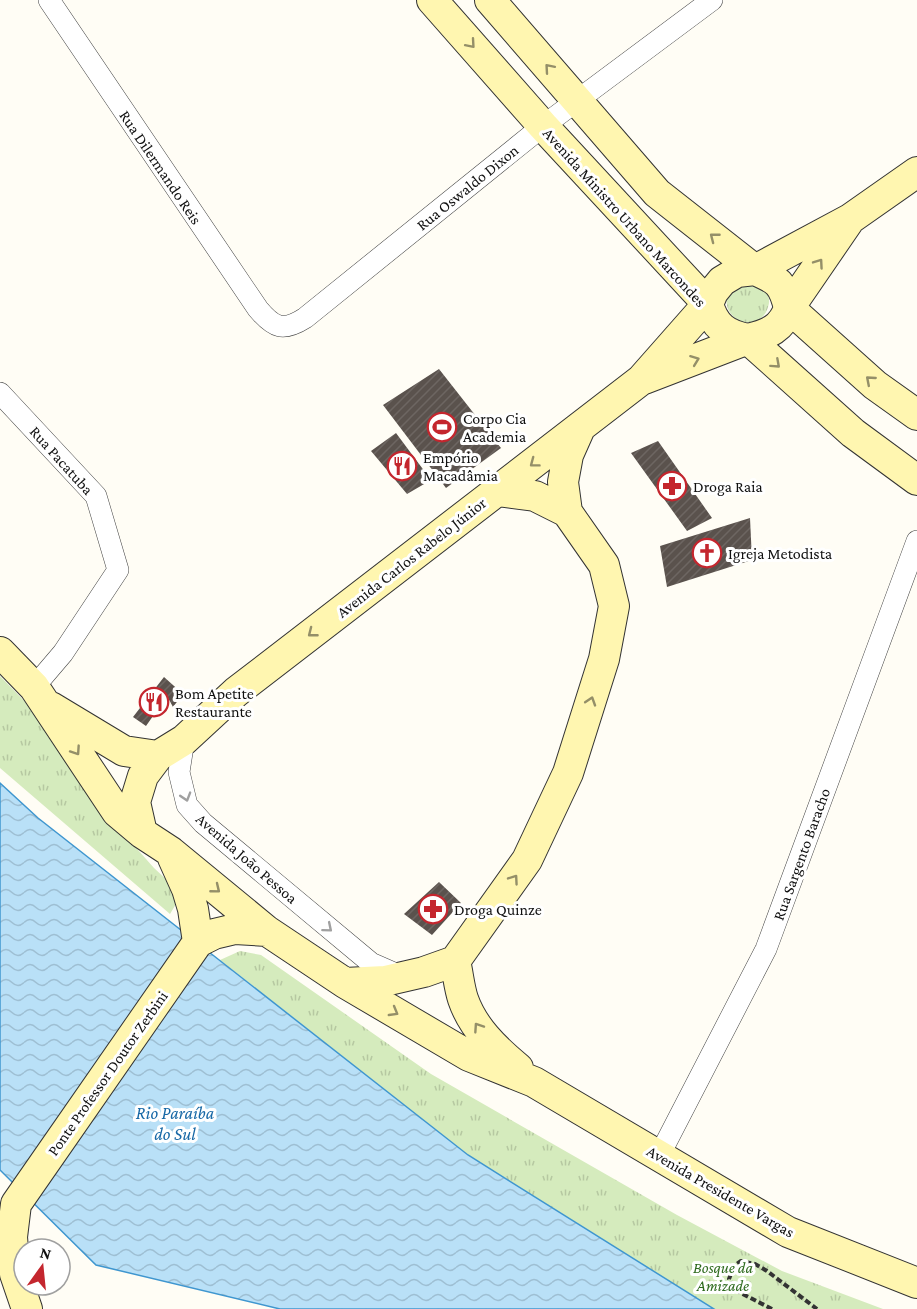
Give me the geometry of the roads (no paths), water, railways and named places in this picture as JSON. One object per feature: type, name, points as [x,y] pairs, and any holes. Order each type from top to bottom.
[{"type":"street","name":"Rua Dilermando Reis","points":[[49,0],[258,309],[267,320],[280,327]]},
{"type":"street","name":"Avenida Ministro Urbano Marcondes","points":[[432,0],[543,126],[708,304],[711,318],[720,327],[735,337],[748,339],[853,433],[917,480]]},
{"type":"street","points":[[490,0],[657,193],[755,270],[774,278],[785,291],[789,308],[875,385],[917,414]]},
{"type":"street","name":"Rua Oswaldo Dixon","points":[[280,327],[294,324],[305,318],[543,126],[712,0]]},
{"type":"street","name":"Avenida Carlos Rabelo Júnior","points":[[184,740],[236,692],[641,380],[708,304],[713,292],[722,281],[737,272],[755,270],[850,219],[917,172]]},
{"type":"street","name":"Avenida Carlos Rabelo Júnior","points":[[641,380],[762,335],[777,327],[785,320],[789,308],[850,219]]},
{"type":"street","name":"Rua Pacatuba","points":[[0,393],[96,496],[118,570],[63,653],[39,695]]},
{"type":"street","points":[[345,983],[385,981],[424,972],[455,961],[527,860],[568,773],[604,659],[614,606],[604,565],[567,512],[563,482],[568,455],[580,428]]},
{"type":"street","points":[[497,491],[535,496],[567,512]]},
{"type":"street","name":"Rua Sargento Baracho","points":[[659,1156],[766,949],[917,541]]},
{"type":"street","points":[[0,652],[39,695],[117,812],[142,833],[171,852],[193,909],[196,945],[214,934],[235,930],[267,931]]},
{"type":"street","points":[[39,695],[124,751],[158,756]]},
{"type":"street","points":[[142,833],[135,802],[143,776],[158,756],[184,740]]},
{"type":"street","name":"Avenida João Pessoa","points":[[184,740],[179,772],[187,805],[203,823],[371,963],[404,977]]},
{"type":"street","name":"Avenida Presidente Vargas","points":[[171,852],[267,931],[345,983],[469,1056],[534,1082],[788,1232],[916,1280]]},
{"type":"street","name":"Ponte Professor Doutor Zerbini","points":[[12,1205],[196,945]]},
{"type":"street","name":"Avenida Presidente Vargas","points":[[455,961],[463,999],[476,1025],[494,1047],[534,1082]]},
{"type":"street","points":[[12,1205],[15,1274],[27,1309]]},
{"type":"water","name":"Rio Paraíba do Sul","points":[[0,783],[38,818],[468,1155],[714,1309],[280,1309],[96,1265],[72,1241],[72,1237],[68,1237],[0,1170]]},
{"type":"place","name":"Corpo Cia Academia","points":[[442,427]]},
{"type":"place","name":"Empório Macadâmia","points":[[402,466]]},
{"type":"place","name":"Droga Raia","points":[[672,486]]},
{"type":"place","name":"Igreja Metodista","points":[[707,553]]},
{"type":"place","name":"Bom Apetite Restaurante","points":[[154,702]]},
{"type":"place","name":"Droga Quinze","points":[[433,909]]},
{"type":"park label","name":"Bosque da Amizade","points":[[723,1276]]}]
